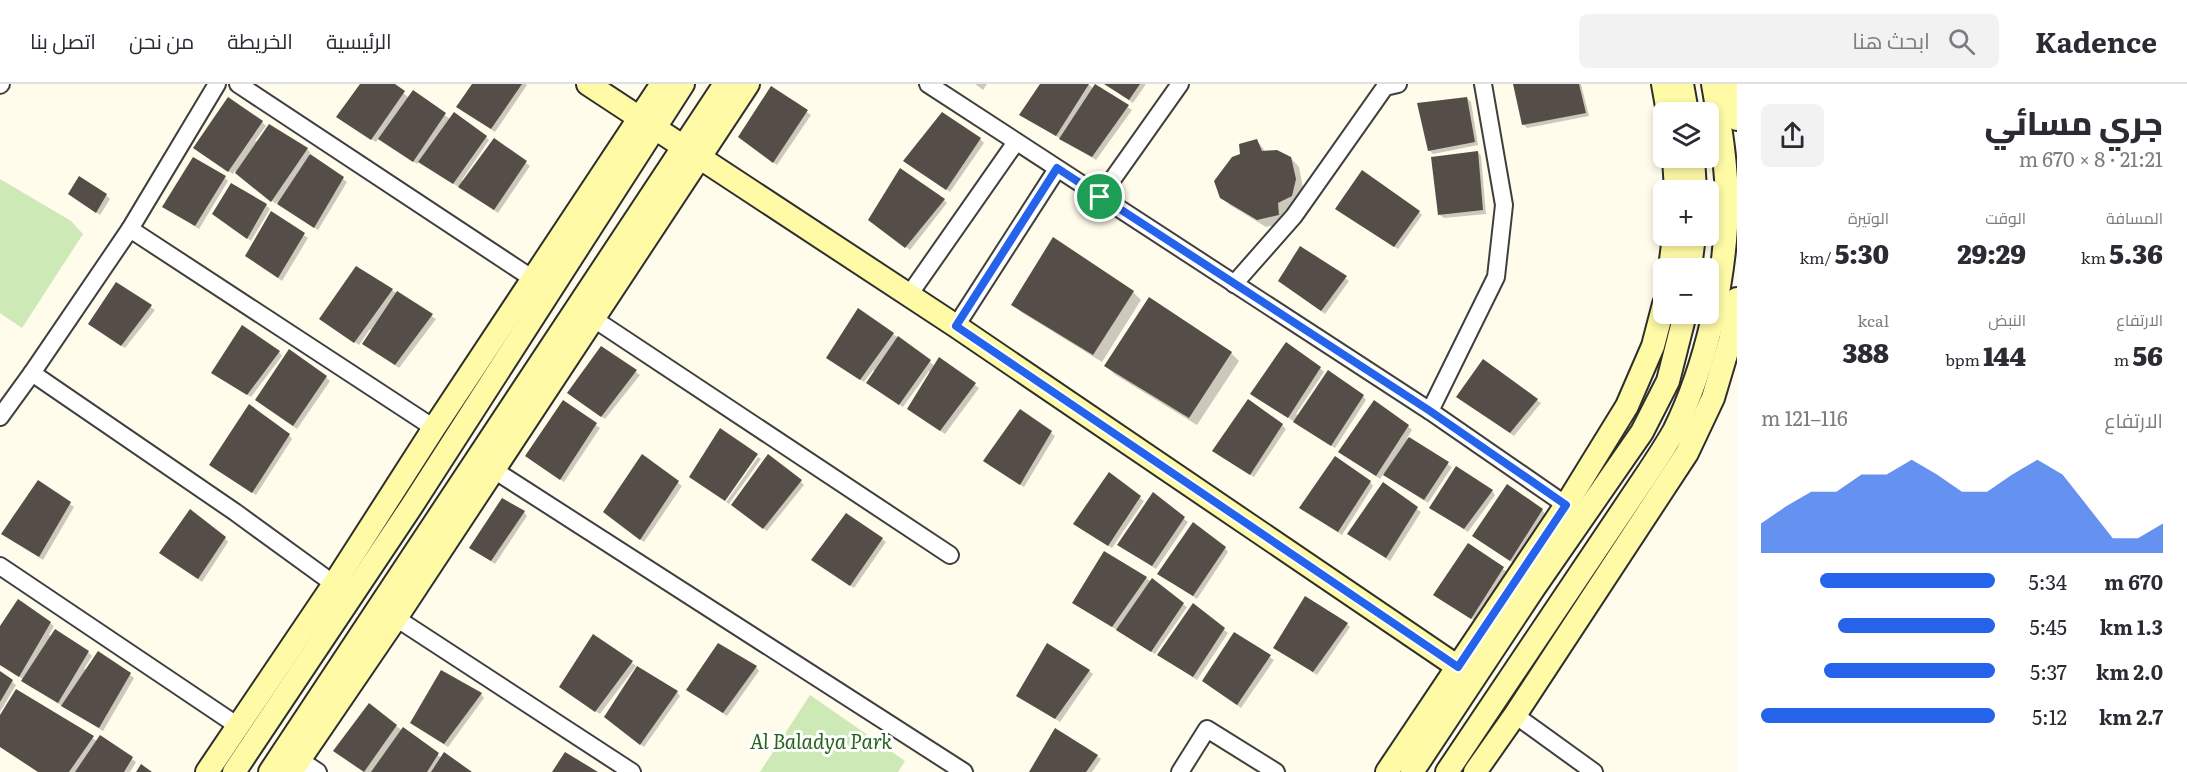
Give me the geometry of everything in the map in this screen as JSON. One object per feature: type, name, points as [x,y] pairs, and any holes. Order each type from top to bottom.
[{"type":"main road","points":[[588,84],[956,326],[1458,667]]},
{"type":"main road","points":[[234,772],[411,507],[646,123],[662,84]]},
{"type":"main road","points":[[207,772],[334,584],[533,279],[646,123],[682,84]]},
{"type":"main road","points":[[303,768],[396,618],[594,320],[691,152],[725,84]]},
{"type":"main road","points":[[270,772],[691,152],[748,84]]},
{"type":"main road","points":[[1663,84],[1666,102]]},
{"type":"main road","points":[[1682,84],[1685,102]]},
{"type":"main road","points":[[1447,772],[1645,477],[1674,431],[1695,379],[1713,318],[1726,205],[1720,129],[1713,84]]},
{"type":"main road","points":[[1734,84],[1737,119]]},
{"type":"main road","points":[[1475,772],[1688,453],[1713,398],[1730,341],[1737,299]]},
{"type":"main road","points":[[1387,772],[1566,505],[1627,406],[1653,346],[1659,324]]},
{"type":"main road","points":[[1412,772],[1534,588],[1642,432],[1668,381],[1682,324]]},
{"type":"street","points":[[0,417],[130,229],[217,84]]},
{"type":"street","points":[[238,84],[533,279]]},
{"type":"street","points":[[928,84],[1430,411],[1566,505]]},
{"type":"street","points":[[1100,197],[1180,84]]},
{"type":"street","points":[[1233,284],[1294,216],[1385,87],[1398,84]]},
{"type":"street","points":[[1430,411],[1496,277],[1504,206],[1483,84]]},
{"type":"street","points":[[909,296],[1016,142]]},
{"type":"street","points":[[956,326],[1057,168]]},
{"type":"street","points":[[130,229],[434,428]]},
{"type":"street","points":[[594,320],[950,555]]},
{"type":"street","points":[[32,373],[235,512],[334,584]]},
{"type":"street","points":[[494,470],[964,772]]},
{"type":"street","points":[[0,566],[238,726]]},
{"type":"street","points":[[396,618],[632,772]]},
{"type":"street","points":[[1515,715],[1594,772]]},
{"type":"street","points":[[1180,772],[1207,729],[1276,772]]},
{"type":"green space","points":[[0,179],[71,221],[83,234],[22,328],[0,313]]},
{"type":"green space","name":"Al Baladya Park","points":[[810,695],[905,761],[898,772],[760,772]]},
{"type":"building","points":[[360,84],[395,84],[405,91],[371,140],[336,117]]},
{"type":"building","points":[[472,84],[522,84],[491,129],[456,107]]},
{"type":"building","points":[[1040,84],[1089,84],[1056,136],[1019,115]]},
{"type":"building","points":[[1095,84],[1129,105],[1092,157],[1059,139]]},
{"type":"building","points":[[1104,84],[1140,84],[1129,100]]},
{"type":"building","points":[[1513,84],[1579,84],[1586,113],[1522,125]]},
{"type":"building","points":[[771,86],[808,110],[773,163],[738,137]]},
{"type":"building","points":[[413,90],[446,113],[413,162],[378,139]]},
{"type":"building","points":[[228,97],[263,121],[228,172],[193,148]]},
{"type":"building","points":[[1467,97],[1475,142],[1428,151],[1417,103]]},
{"type":"building","points":[[454,112],[487,136],[453,184],[418,162]]},
{"type":"building","points":[[942,112],[981,138],[946,190],[903,161]]},
{"type":"building","points":[[269,124],[308,148],[271,202],[235,173]]},
{"type":"building","points":[[494,138],[527,161],[494,210],[458,187]]},
{"type":"building","points":[[1257,139],[1262,151],[1277,150],[1291,157],[1296,179],[1292,196],[1278,203],[1279,215],[1257,220],[1220,198],[1214,181],[1232,157],[1240,154],[1239,144]]},
{"type":"building","points":[[1478,151],[1483,210],[1438,215],[1431,157]]},
{"type":"building","points":[[310,154],[344,177],[314,228],[277,204]]},
{"type":"building","points":[[193,157],[226,176],[195,226],[162,207]]},
{"type":"building","points":[[900,168],[945,199],[905,248],[868,220]]},
{"type":"building","points":[[1362,170],[1420,211],[1394,247],[1335,209]]},
{"type":"building","points":[[79,176],[107,194],[96,213],[68,194]]},
{"type":"building","points":[[231,183],[267,204],[247,239],[212,214]]},
{"type":"building","points":[[271,211],[305,233],[278,278],[245,256]]},
{"type":"building","points":[[1053,237],[1134,291],[1093,355],[1011,305]]},
{"type":"building","points":[[1300,246],[1347,276],[1321,311],[1278,281]]},
{"type":"building","points":[[356,266],[393,289],[354,343],[319,319]]},
{"type":"building","points":[[116,282],[152,305],[121,346],[88,324]]},
{"type":"building","points":[[397,291],[433,314],[395,365],[362,344]]},
{"type":"building","points":[[1149,297],[1232,352],[1189,418],[1104,366]]},
{"type":"building","points":[[858,308],[894,333],[860,380],[826,358]]},
{"type":"building","points":[[242,325],[280,351],[247,395],[211,373]]},
{"type":"building","points":[[898,336],[931,360],[899,405],[866,383]]},
{"type":"building","points":[[1286,342],[1321,367],[1288,418],[1250,394]]},
{"type":"building","points":[[601,346],[637,370],[601,417],[567,393]]},
{"type":"building","points":[[289,349],[327,376],[293,426],[255,400]]},
{"type":"building","points":[[939,357],[976,383],[940,431],[907,409]]},
{"type":"building","points":[[1483,359],[1538,399],[1510,433],[1456,397]]},
{"type":"building","points":[[1328,370],[1364,395],[1331,446],[1293,422]]},
{"type":"building","points":[[1248,399],[1283,424],[1250,475],[1212,451]]},
{"type":"building","points":[[563,400],[597,423],[560,480],[525,456]]},
{"type":"building","points":[[1374,400],[1409,425],[1376,476],[1338,452]]},
{"type":"building","points":[[249,404],[290,434],[252,493],[209,465]]},
{"type":"building","points":[[1020,409],[1052,431],[1020,485],[983,461]]},
{"type":"building","points":[[720,428],[758,454],[725,501],[689,477]]},
{"type":"building","points":[[1409,437],[1449,462],[1424,500],[1383,475]]},
{"type":"building","points":[[642,454],[679,481],[640,540],[603,512]]},
{"type":"building","points":[[768,454],[802,480],[763,529],[731,505]]},
{"type":"building","points":[[1335,456],[1371,481],[1338,532],[1299,508]]},
{"type":"building","points":[[1456,466],[1493,490],[1464,529],[1429,508]]},
{"type":"building","points":[[1109,472],[1141,496],[1108,546],[1073,524]]},
{"type":"building","points":[[38,480],[71,502],[39,557],[1,534]]},
{"type":"building","points":[[1383,482],[1418,507],[1386,558],[1347,534]]},
{"type":"building","points":[[1507,484],[1543,509],[1510,561],[1472,536]]},
{"type":"building","points":[[1153,492],[1185,517],[1152,566],[1117,545]]},
{"type":"building","points":[[502,498],[525,511],[491,561],[469,548]]},
{"type":"building","points":[[190,509],[226,537],[198,579],[159,553]]},
{"type":"building","points":[[846,513],[883,538],[850,586],[811,560]]},
{"type":"building","points":[[1193,522],[1226,547],[1193,596],[1157,574]]},
{"type":"building","points":[[1468,543],[1504,567],[1471,619],[1433,595]]},
{"type":"building","points":[[1104,551],[1147,577],[1112,627],[1072,603]]},
{"type":"building","points":[[1152,578],[1184,603],[1151,652],[1116,630]]},
{"type":"building","points":[[1305,596],[1348,623],[1313,672],[1273,648]]},
{"type":"building","points":[[18,599],[51,622],[19,677],[0,665],[0,626]]},
{"type":"building","points":[[1193,603],[1225,628],[1193,677],[1157,655]]},
{"type":"building","points":[[55,629],[89,651],[58,703],[21,681]]},
{"type":"building","points":[[1234,632],[1271,655],[1237,705],[1202,681]]},
{"type":"building","points":[[593,634],[633,661],[595,712],[559,687]]},
{"type":"building","points":[[718,643],[757,666],[723,713],[686,690]]},
{"type":"building","points":[[1047,643],[1090,670],[1055,719],[1016,696]]},
{"type":"building","points":[[98,651],[131,673],[99,728],[61,706]]},
{"type":"building","points":[[637,666],[678,691],[640,745],[604,717]]},
{"type":"building","points":[[441,670],[482,693],[444,744],[410,723]]},
{"type":"building","points":[[0,671],[13,680],[0,702]]},
{"type":"building","points":[[16,689],[94,736],[69,772],[38,772],[0,747],[0,715]]},
{"type":"building","points":[[369,703],[397,725],[364,772],[333,751]]},
{"type":"building","points":[[403,727],[439,753],[427,772],[371,772]]},
{"type":"building","points":[[1055,728],[1098,755],[1086,772],[1029,772]]},
{"type":"building","points":[[100,735],[133,757],[124,772],[75,772]]},
{"type":"building","points":[[444,752],[472,772],[431,772]]},
{"type":"building","points":[[565,752],[598,772],[552,772]]},
{"type":"building","points":[[141,764],[152,772],[136,772]]},
{"type":"route","points":[[1057,168],[1100,197],[1430,411],[1566,505],[1458,667],[956,326],[1057,168]]}]
